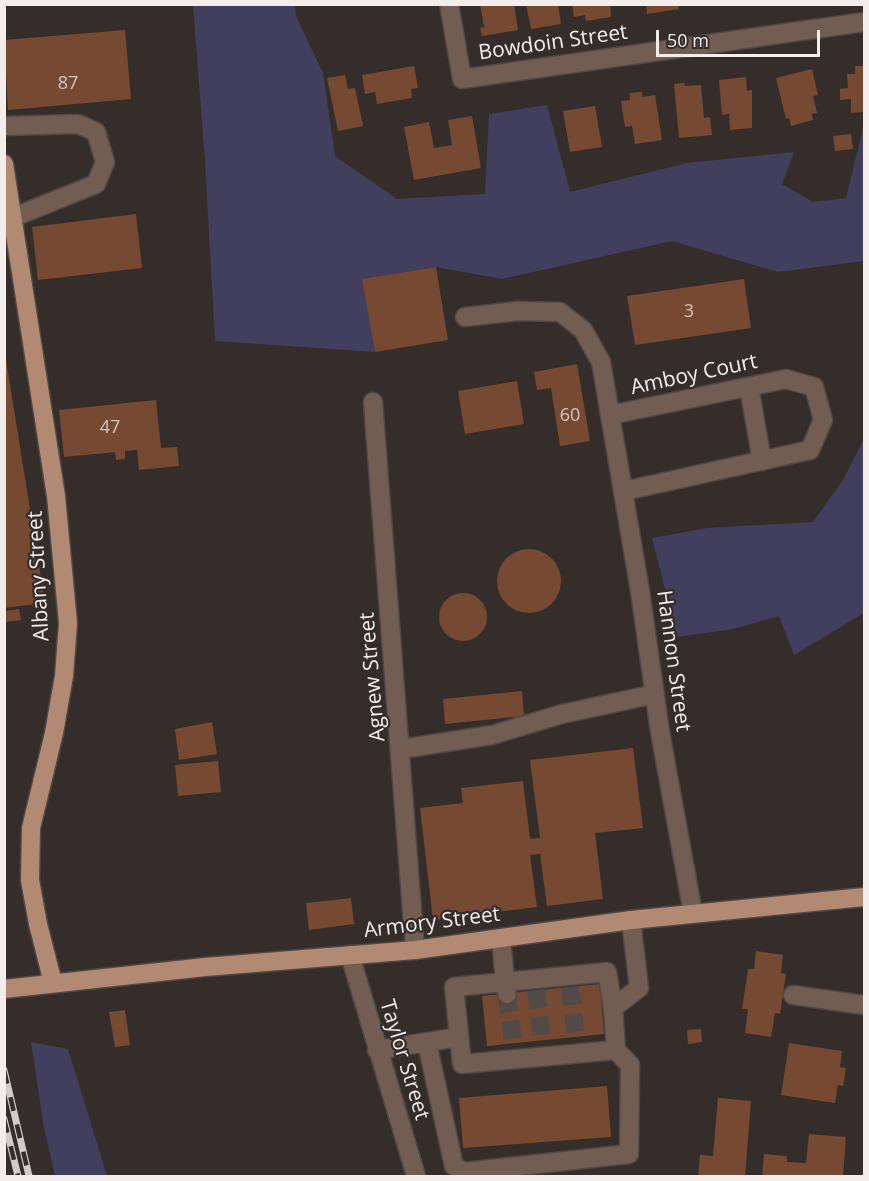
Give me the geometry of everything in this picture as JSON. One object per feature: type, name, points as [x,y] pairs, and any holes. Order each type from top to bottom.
[{"type":"main road","name":"Albany Street","points":[[4,164],[56,496],[68,622],[64,676],[56,722],[31,828],[30,880],[38,924],[44,984]]},
{"type":"main road","name":"Armory Street","points":[[4,989],[236,965],[414,950],[631,920],[864,897]]},
{"type":"street","name":"Bowdoin Street","points":[[449,4],[462,79],[864,22]]},
{"type":"street","points":[[4,126],[78,124],[96,132],[105,162],[96,184],[14,217]]},
{"type":"street","name":"Hannon Street","points":[[465,317],[518,311],[560,312],[583,330],[601,362],[693,913]]},
{"type":"street","name":"Amboy Court","points":[[610,415],[786,379],[813,387],[823,420],[810,450],[762,460]]},
{"type":"street","points":[[624,491],[762,460],[749,387]]},
{"type":"street","name":"Agnew Street","points":[[373,402],[401,749],[414,950]]},
{"type":"street","points":[[401,749],[492,735],[562,714],[655,694]]},
{"type":"street","points":[[613,1008],[639,988],[631,920]]},
{"type":"street","points":[[501,938],[506,988]]},
{"type":"street","name":"Taylor Street","points":[[350,956],[416,1176]]},
{"type":"street","points":[[427,1043],[454,1166],[464,1172],[629,1154],[630,1065],[616,1050],[613,1008],[607,972],[570,981],[506,988],[454,987],[462,1064],[514,1051],[578,1046],[616,1050]]},
{"type":"street","points":[[793,995],[864,1005]]},
{"type":"street","points":[[377,1050],[459,1037]]},
{"type":"shaded area","points":[[193,5],[295,5],[296,16],[323,73],[335,156],[397,199],[485,194],[489,114],[547,105],[570,192],[687,163],[794,152],[782,184],[813,202],[846,198],[864,124],[864,261],[778,272],[672,241],[502,279],[436,267],[363,279],[375,352],[215,341]]},
{"type":"shaded area","points":[[864,439],[864,613],[794,655],[779,616],[733,629],[677,637],[652,538],[707,528],[813,522],[843,480]]},
{"type":"shaded area","points":[[31,1042],[68,1049],[107,1176],[55,1176],[44,1128]]},
{"type":"building","points":[[480,4],[514,4],[518,30],[482,36],[480,28],[484,27]]},
{"type":"building","points":[[526,4],[558,4],[561,24],[531,29]]},
{"type":"building","points":[[572,4],[610,4],[611,17],[586,21],[585,15],[574,17]]},
{"type":"building","points":[[646,4],[678,4],[679,9],[647,14]]},
{"type":"building","points":[[125,30],[131,99],[8,110],[4,40]]},
{"type":"building","points":[[414,66],[418,88],[411,89],[412,98],[377,104],[375,92],[365,94],[362,75]]},
{"type":"building","points":[[855,66],[864,66],[864,112],[851,113],[851,99],[840,100],[840,89],[848,88],[847,74],[855,74]]},
{"type":"building","points":[[812,69],[818,95],[813,96],[817,113],[812,114],[813,120],[791,126],[789,118],[786,119],[776,78]]},
{"type":"building","points":[[345,75],[348,89],[355,88],[363,126],[338,131],[327,78]]},
{"type":"building","points":[[746,77],[747,91],[752,90],[752,128],[730,130],[729,114],[722,115],[719,80]]},
{"type":"building","points":[[684,83],[685,86],[701,85],[704,118],[710,117],[712,135],[679,138],[674,84]]},
{"type":"building","points":[[642,92],[642,97],[655,95],[662,140],[635,144],[632,126],[625,127],[621,101],[630,100],[630,93]]},
{"type":"building","points":[[595,106],[602,147],[570,152],[563,111]]},
{"type":"building","points":[[472,116],[481,168],[414,180],[404,127],[429,122],[434,148],[452,145],[448,120]]},
{"type":"building","points":[[851,134],[853,149],[835,151],[833,136]]},
{"type":"building","points":[[136,214],[142,268],[38,280],[32,227]]},
{"type":"building","points":[[436,267],[448,340],[375,352],[362,279]]},
{"type":"building","points":[[744,279],[751,328],[635,345],[627,296]]},
{"type":"building","points":[[4,347],[45,603],[4,608]]},
{"type":"building","points":[[577,364],[590,441],[560,446],[551,388],[537,390],[534,372]]},
{"type":"building","points":[[517,381],[524,424],[465,434],[458,391]]},
{"type":"building","points":[[156,400],[161,448],[177,447],[179,466],[139,470],[137,450],[125,451],[125,459],[116,460],[115,452],[64,457],[59,410]]},
{"type":"building","points":[[529,549],[547,555],[555,563],[561,581],[555,599],[547,607],[529,613],[511,607],[503,599],[497,581],[503,563],[511,555]]},
{"type":"building","points":[[458,593],[468,593],[480,600],[487,612],[487,622],[480,634],[468,641],[458,641],[443,630],[439,622],[439,612],[450,597]]},
{"type":"building","points":[[19,609],[21,620],[6,622],[5,611]]},
{"type":"building","points":[[522,691],[524,716],[445,724],[443,699]]},
{"type":"building","points":[[212,722],[217,754],[179,760],[175,729]]},
{"type":"building","points":[[633,748],[643,828],[595,833],[603,899],[547,906],[540,854],[530,855],[537,907],[433,920],[420,808],[463,803],[461,788],[523,781],[530,839],[540,838],[530,760]]},
{"type":"building","points":[[218,761],[221,792],[178,796],[175,765]]},
{"type":"building","points":[[351,898],[354,924],[309,930],[306,903]]},
{"type":"building","points":[[756,951],[783,955],[781,973],[786,974],[780,1014],[775,1013],[771,1037],[745,1033],[748,1009],[742,1009],[748,969],[754,969]]},
{"type":"building","points":[[600,984],[604,1034],[487,1046],[482,996]]},
{"type":"building","points":[[125,1010],[130,1045],[115,1047],[109,1012]]},
{"type":"building","points":[[701,1029],[702,1042],[688,1044],[687,1030]]},
{"type":"building","points":[[789,1043],[842,1051],[840,1067],[846,1068],[843,1086],[838,1085],[835,1103],[781,1095]]},
{"type":"building","points":[[607,1086],[611,1137],[463,1148],[459,1098]]},
{"type":"building","points":[[718,1098],[751,1101],[745,1176],[698,1176],[700,1155],[713,1156]]},
{"type":"building","points":[[809,1134],[846,1137],[843,1176],[762,1176],[764,1154],[787,1156],[787,1162],[806,1163]]},
{"type":"tunnel","points":[[570,987],[576,1037]]},
{"type":"tunnel","points":[[536,990],[542,1040]]},
{"type":"tunnel","points":[[507,994],[513,1043]]},
{"type":"railway","points":[[4,1070],[29,1176]]},
{"type":"railway","points":[[4,1119],[18,1176]]}]
